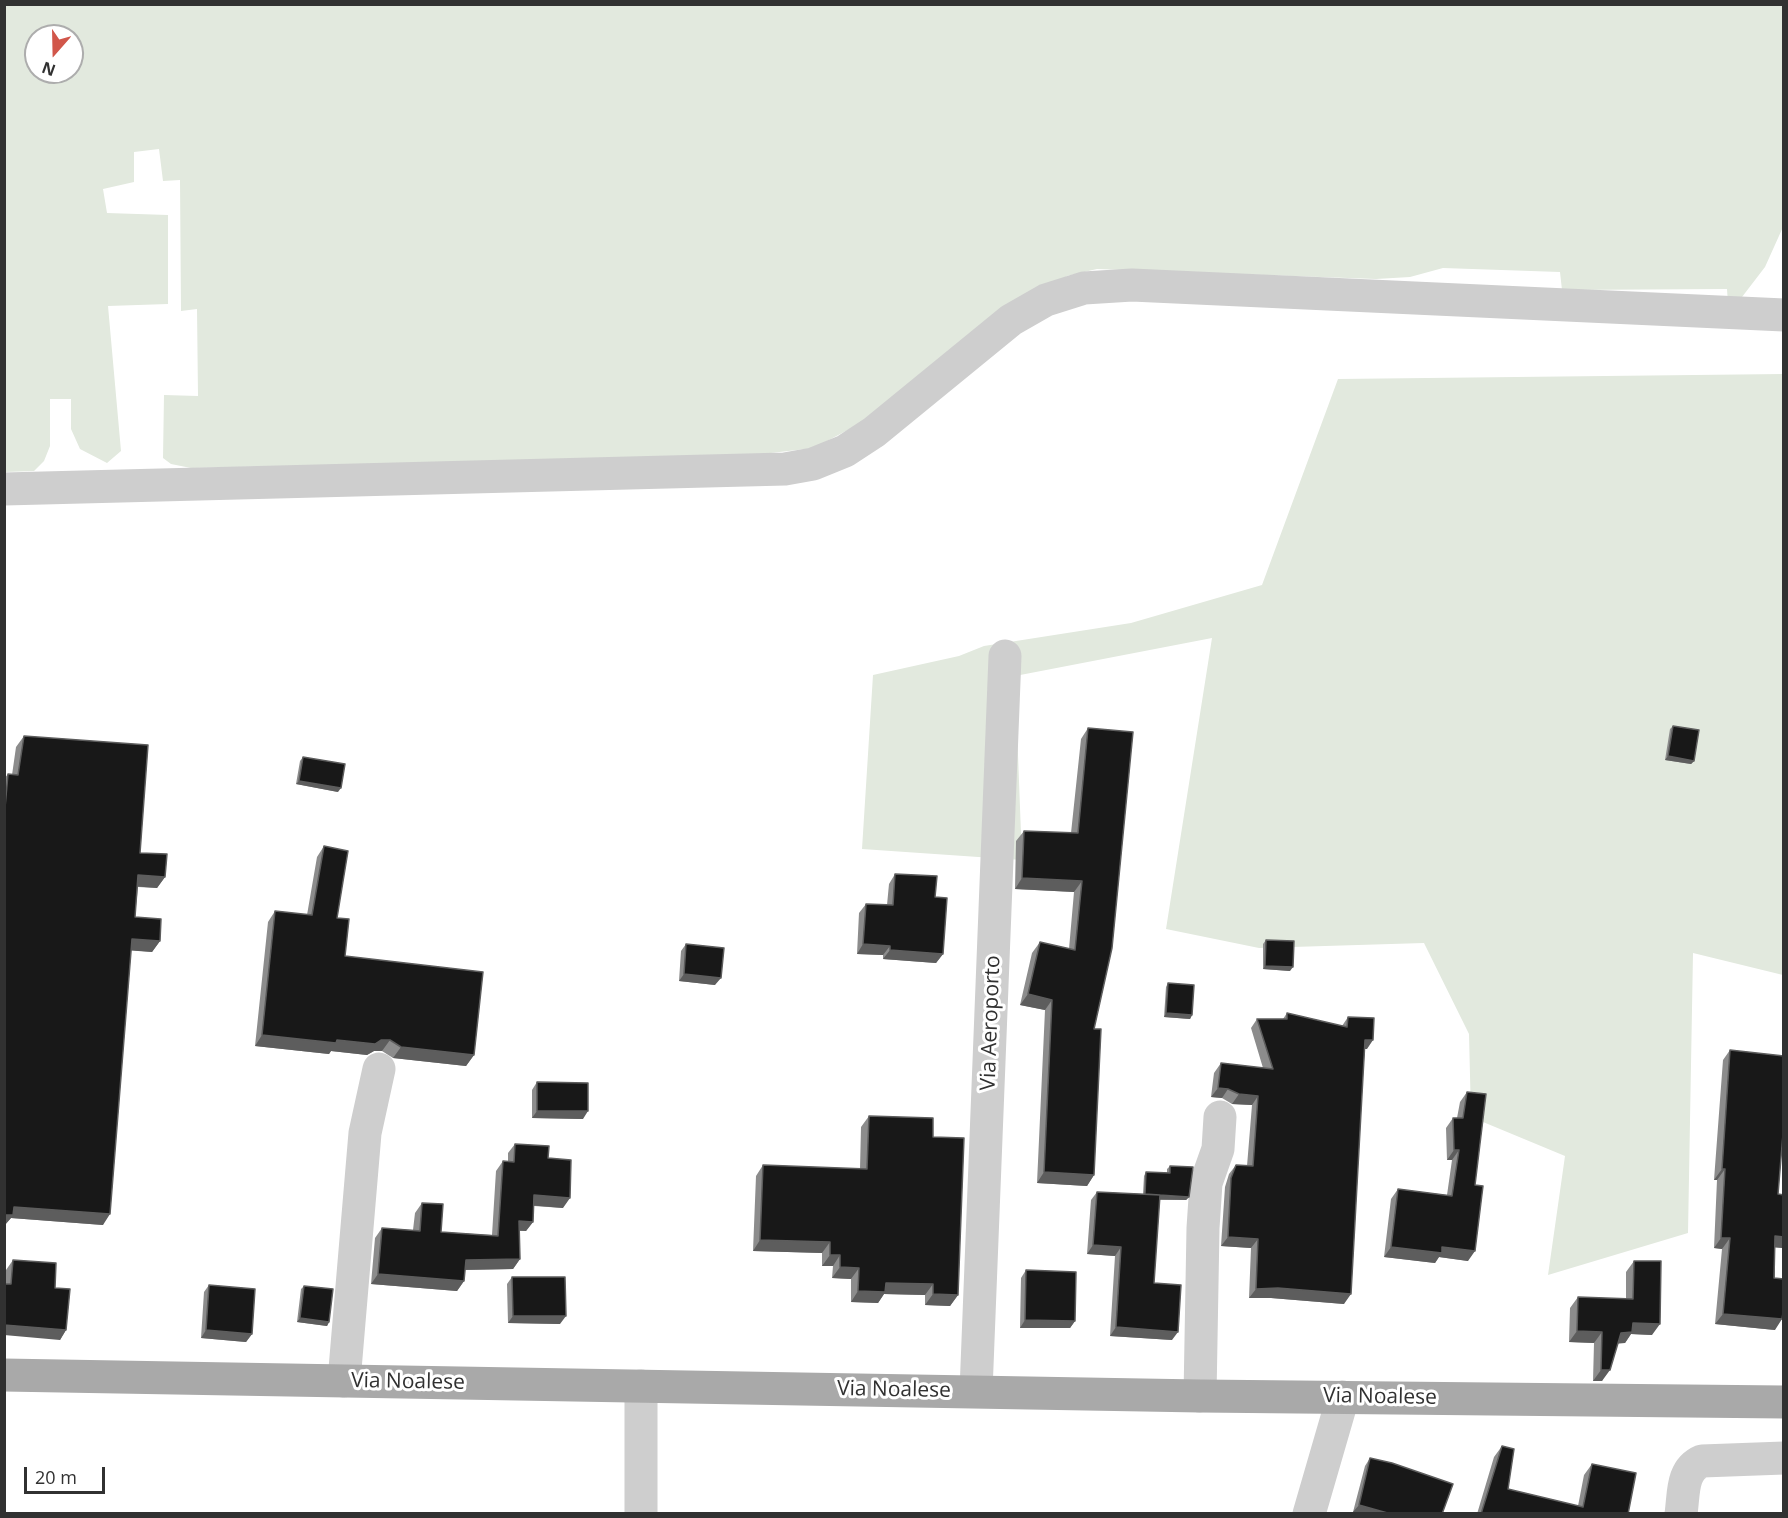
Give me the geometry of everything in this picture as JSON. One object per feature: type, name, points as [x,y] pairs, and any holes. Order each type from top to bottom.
[{"type":"main road","name":"Via Noalese","points":[[4,1375],[1200,1396],[1784,1402]]},
{"type":"street","points":[[4,489],[794,468],[813,464],[845,451],[874,432],[1011,320],[1046,300],[1084,288],[1144,286],[1784,315]]},
{"type":"street","name":"Via Aeroporto","points":[[976,1391],[1005,656]]},
{"type":"street","points":[[344,1381],[364,1133],[380,1069]]},
{"type":"street","points":[[1200,1396],[1206,1183],[1218,1149],[1220,1117]]},
{"type":"street","points":[[641,1386],[641,1514]]},
{"type":"street","points":[[1309,1514],[1343,1397]]},
{"type":"street","points":[[1681,1514],[1687,1474],[1693,1466],[1702,1461],[1784,1458]]},
{"type":"shaded area","points":[[4,5],[1783,5],[1783,227],[1765,267],[1742,297],[1728,304],[1727,289],[1562,290],[1560,272],[1443,268],[1410,277],[1376,279],[1097,269],[1067,276],[859,424],[814,448],[745,456],[191,468],[171,464],[163,458],[164,395],[198,396],[197,309],[181,311],[180,180],[163,181],[159,149],[134,152],[134,182],[103,189],[107,213],[168,215],[168,304],[108,306],[121,451],[107,463],[80,449],[71,429],[71,399],[50,399],[50,446],[44,461],[34,471],[5,472]]},
{"type":"shaded area","points":[[1783,374],[1783,975],[1693,953],[1688,1233],[1548,1275],[1565,1156],[1471,1117],[1469,1034],[1424,943],[1259,948],[1166,929],[1212,638],[1015,676],[1022,860],[862,849],[873,675],[959,656],[984,646],[1131,623],[1262,585],[1338,379]]},
{"type":"building","points":[[1673,726],[1699,730],[1694,761],[1668,756]]},
{"type":"building","points":[[1088,728],[1133,732],[1112,948],[1094,1029],[1101,1029],[1094,1175],[1044,1172],[1052,1000],[1028,994],[1040,942],[1075,950],[1082,881],[1022,878],[1024,831],[1078,833]]},
{"type":"building","points":[[24,736],[148,745],[140,853],[167,854],[165,877],[138,875],[135,917],[161,919],[160,941],[132,939],[110,1214],[14,1207],[13,1215],[4,1215],[4,819],[8,774],[18,775]]},
{"type":"building","points":[[303,757],[345,764],[341,788],[299,781]]},
{"type":"building","points":[[324,846],[348,851],[337,918],[349,919],[345,956],[483,972],[474,1055],[401,1047],[390,1040],[381,1040],[375,1044],[337,1040],[336,1043],[262,1035],[275,911],[312,915]]},
{"type":"building","points":[[895,874],[937,876],[935,897],[947,898],[943,954],[890,950],[890,946],[863,944],[866,904],[893,905]]},
{"type":"building","points":[[1266,940],[1294,941],[1293,967],[1265,966]]},
{"type":"building","points":[[686,944],[724,948],[721,978],[684,974]]},
{"type":"building","points":[[1168,983],[1194,985],[1192,1015],[1166,1013]]},
{"type":"building","points":[[1287,1013],[1347,1027],[1348,1017],[1374,1018],[1373,1040],[1365,1040],[1351,1294],[1278,1288],[1256,1289],[1258,1239],[1228,1237],[1231,1178],[1236,1165],[1253,1166],[1258,1096],[1218,1088],[1221,1063],[1273,1069],[1257,1019],[1287,1019]]},
{"type":"building","points":[[1730,1050],[1784,1056],[1784,1122],[1778,1194],[1784,1195],[1784,1237],[1775,1236],[1774,1278],[1784,1279],[1782,1319],[1723,1314],[1730,1238],[1721,1238],[1725,1169],[1722,1169]]},
{"type":"building","points":[[537,1082],[588,1083],[588,1111],[537,1111]]},
{"type":"building","points":[[1467,1092],[1486,1094],[1475,1185],[1483,1186],[1475,1251],[1442,1247],[1442,1253],[1391,1247],[1398,1189],[1452,1196],[1459,1150],[1454,1150],[1453,1118],[1463,1118]]},
{"type":"building","points":[[869,1116],[933,1118],[933,1137],[964,1138],[958,1295],[933,1294],[933,1284],[886,1283],[885,1292],[858,1291],[859,1268],[840,1267],[840,1255],[830,1255],[830,1242],[760,1240],[763,1165],[867,1169]]},
{"type":"building","points":[[515,1144],[549,1146],[548,1158],[571,1160],[570,1198],[534,1195],[533,1222],[519,1221],[520,1259],[466,1260],[464,1281],[378,1274],[382,1228],[420,1231],[422,1203],[443,1204],[441,1232],[498,1236],[503,1161],[514,1162]]},
{"type":"building","points":[[1170,1166],[1193,1167],[1189,1197],[1145,1194],[1146,1172],[1170,1173]]},
{"type":"building","points":[[1097,1192],[1160,1195],[1154,1283],[1181,1285],[1178,1332],[1116,1327],[1121,1247],[1093,1245]]},
{"type":"building","points":[[13,1260],[56,1263],[55,1288],[70,1289],[66,1330],[4,1325],[4,1284],[11,1284]]},
{"type":"building","points":[[1634,1261],[1661,1261],[1660,1324],[1633,1323],[1632,1332],[1621,1333],[1610,1370],[1601,1370],[1602,1332],[1577,1331],[1578,1297],[1633,1299]]},
{"type":"building","points":[[1026,1270],[1076,1272],[1075,1321],[1025,1320]]},
{"type":"building","points":[[512,1277],[565,1277],[566,1316],[513,1316]]},
{"type":"building","points":[[209,1285],[255,1289],[252,1334],[206,1330]]},
{"type":"building","points":[[304,1286],[333,1289],[329,1322],[300,1318]]},
{"type":"building","points":[[1502,1446],[1514,1449],[1508,1489],[1583,1507],[1592,1464],[1636,1473],[1628,1514],[1481,1514]]},
{"type":"building","points":[[1370,1458],[1392,1463],[1453,1484],[1442,1514],[1391,1514],[1359,1505]]}]
